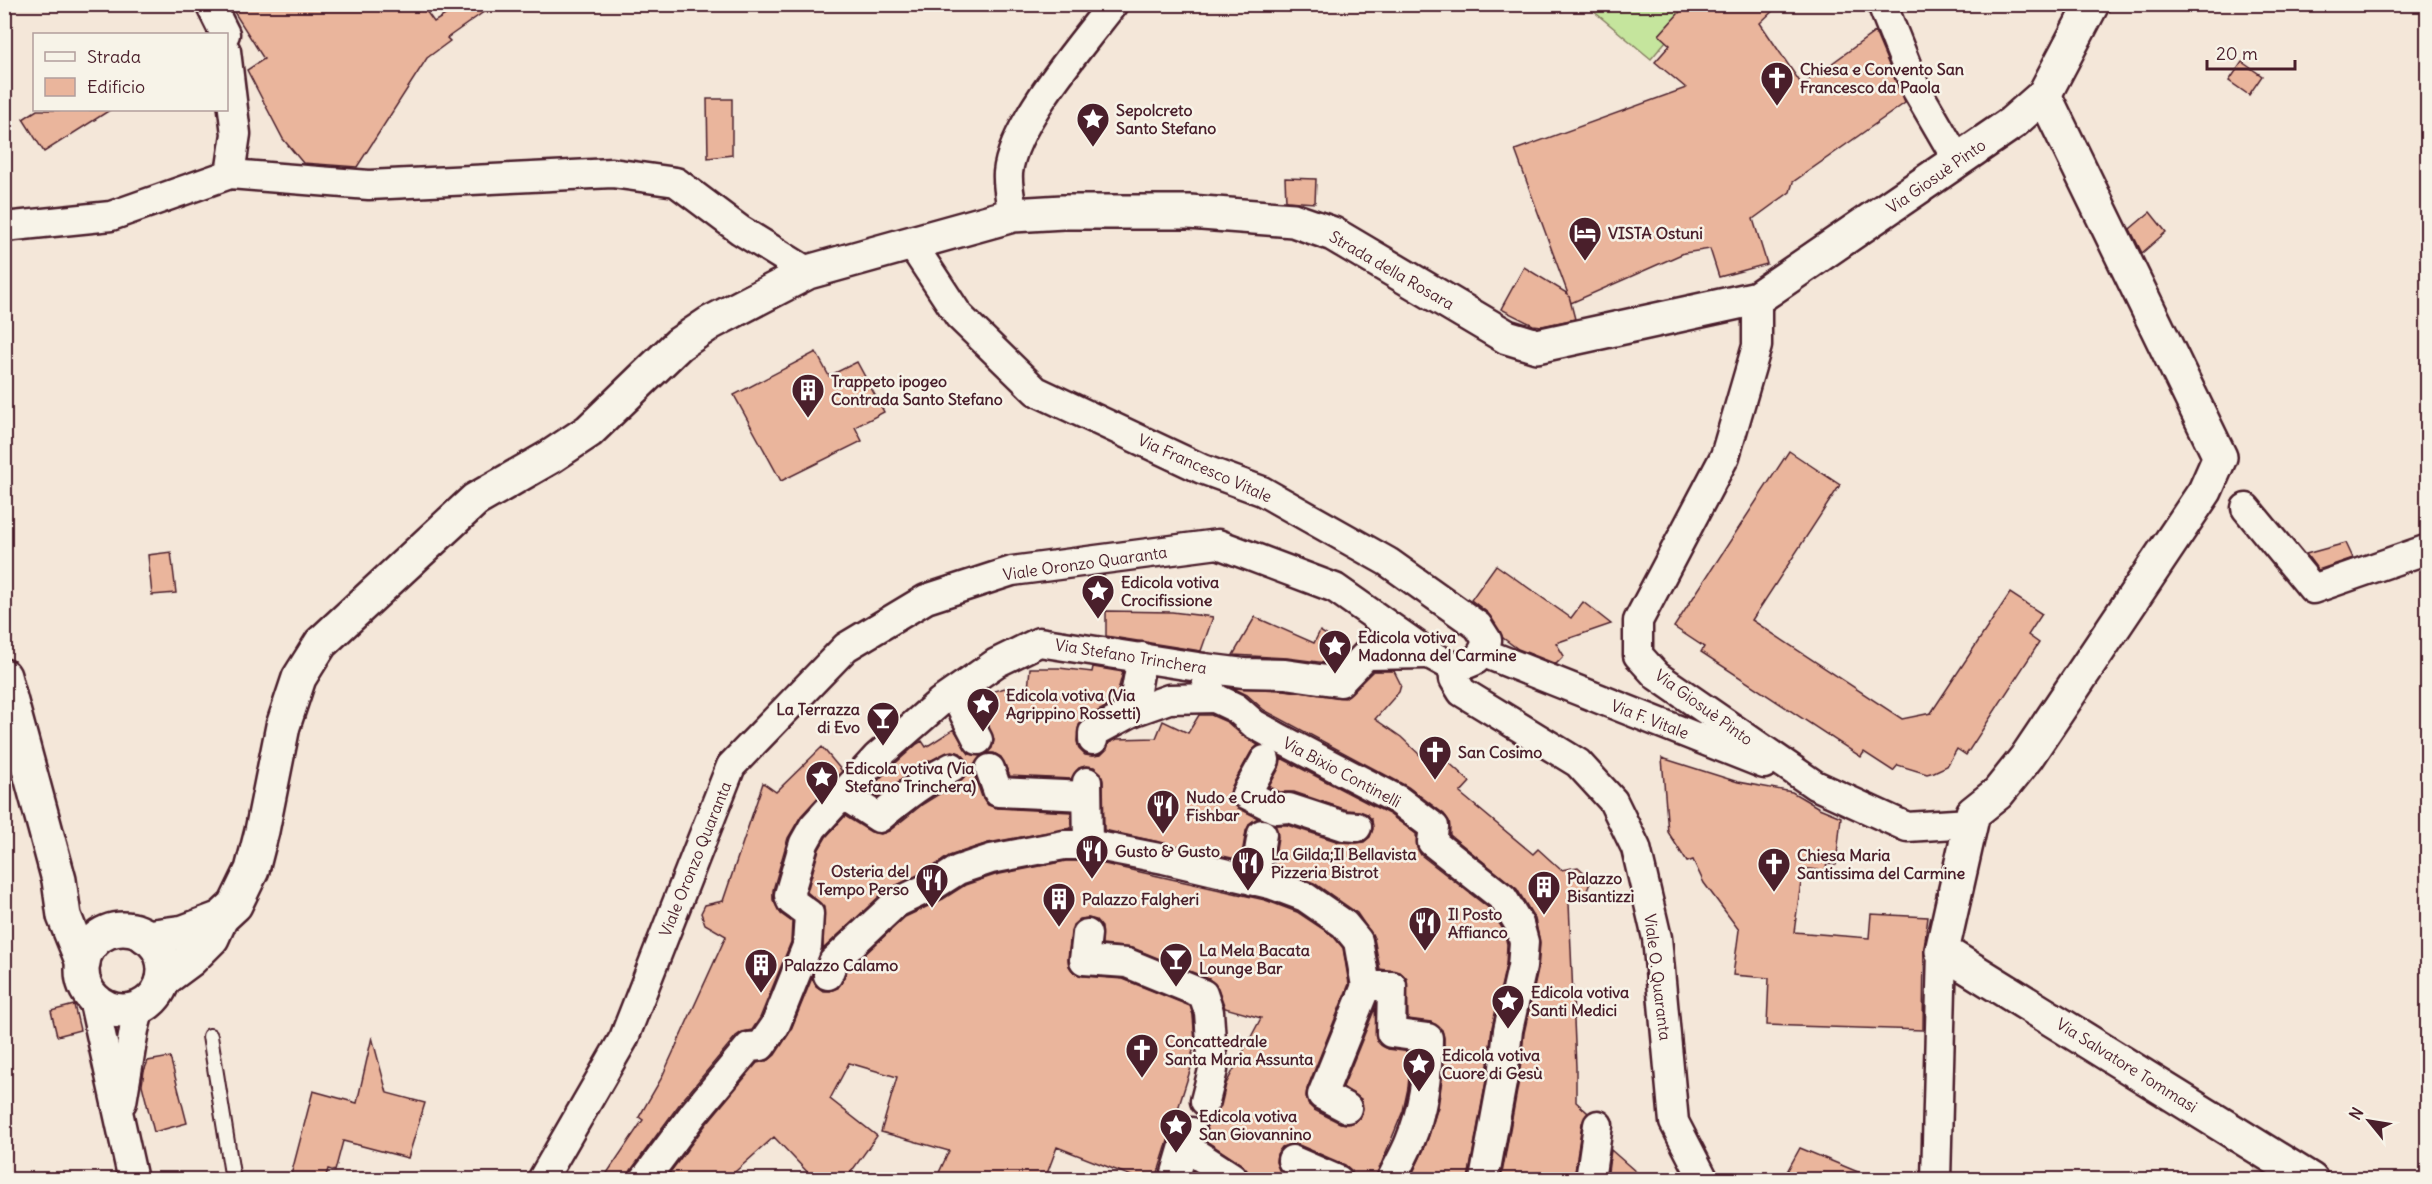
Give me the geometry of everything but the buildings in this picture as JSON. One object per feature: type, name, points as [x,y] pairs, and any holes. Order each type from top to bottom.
[{"type":"street","points":[[210,4],[224,33]]},
{"type":"street","points":[[1013,215],[1008,174],[1017,140],[1053,83],[1113,4]]},
{"type":"street","points":[[1882,4],[1915,87],[1958,161]]},
{"type":"street","points":[[1936,1179],[1942,951],[1972,813],[1998,793],[2026,758],[2205,491],[2220,457],[2044,95],[2092,4]]},
{"type":"street","points":[[228,68],[236,134],[230,174]]},
{"type":"street","name":"Via Giosuè Pinto","points":[[1970,823],[1907,827],[1815,785],[1657,676],[1638,655],[1638,621],[1725,456],[1757,346],[1757,298],[2012,123],[2044,95]]},
{"type":"street","points":[[4,227],[111,216],[230,174],[369,185],[612,173],[676,182],[740,230],[808,272]]},
{"type":"street","name":"Strada della Rosara","points":[[163,980],[212,938],[221,918],[234,905],[252,870],[283,726],[299,678],[321,643],[475,500],[550,457],[588,431],[679,344],[710,323],[808,272],[1013,215],[1063,212],[1189,212],[1293,220],[1332,234],[1507,337],[1538,346],[1757,298]]},
{"type":"street","name":"Via Francesco Vitale","points":[[911,243],[959,316],[1036,391],[1202,469],[1262,491],[1388,562],[1478,626],[1486,640],[1484,653]]},
{"type":"street","points":[[2246,508],[2313,589],[2427,549]]},
{"type":"street","name":"Viale Oronzo Quaranta","points":[[542,1179],[624,1038],[732,766],[846,647],[926,598],[1012,572],[1218,544],[1335,588],[1441,660]]},
{"type":"street","name":"Via Stefano Trinchera","points":[[644,1179],[694,1113],[749,1047],[761,1046],[775,1026],[807,946],[809,914],[791,901],[789,895],[804,843],[813,827],[877,757],[940,702],[996,663],[1040,642],[1095,653],[1142,657],[1204,668],[1244,673],[1285,674],[1341,682],[1366,655],[1441,660]]},
{"type":"street","points":[[1441,660],[1472,664],[1484,653]]},
{"type":"street","name":"Via F. Vitale","points":[[1484,653],[1815,785]]},
{"type":"street","points":[[1132,712],[1142,657]]},
{"type":"street","name":"Viale O. Quaranta","points":[[1441,660],[1462,692],[1578,763],[1613,801],[1636,848],[1657,938],[1674,1122],[1704,1179]]},
{"type":"street","points":[[1093,740],[1093,733],[1132,712],[1169,699],[1215,698],[1208,686],[1204,668]]},
{"type":"street","points":[[4,676],[59,880],[64,916],[83,963],[84,984],[93,998],[106,1008],[119,1011],[140,1007],[157,993],[163,980],[164,966],[160,952],[146,937],[131,930],[111,931],[95,940],[86,953],[83,963]]},
{"type":"street","points":[[954,694],[978,740]]},
{"type":"street","name":"Via Bixio Continelli","points":[[1215,698],[1236,708],[1254,724],[1398,800],[1434,827],[1432,842],[1503,898],[1518,924],[1524,942],[1522,967],[1508,1030],[1503,1077],[1484,1179]]},
{"type":"street","points":[[1265,760],[1246,794],[1276,809],[1289,808],[1344,826],[1357,827]]},
{"type":"street","points":[[842,794],[879,818],[929,778],[952,767]]},
{"type":"street","points":[[990,769],[999,792],[1086,789],[1088,845]]},
{"type":"street","points":[[1254,881],[1262,834]]},
{"type":"street","points":[[828,975],[833,962],[896,903],[936,884],[958,870],[990,859],[1064,845],[1088,845],[1164,858],[1270,884],[1305,897],[1344,924],[1358,941],[1366,986],[1322,1095],[1347,1108]]},
{"type":"street","points":[[59,880],[93,919],[111,931]]},
{"type":"street","points":[[146,937],[184,932],[221,918]]},
{"type":"street","points":[[1087,934],[1084,960],[1127,963],[1169,978],[1203,994],[1209,1012],[1213,1070],[1205,1101]]},
{"type":"street","name":"Via Salvatore Tommasi","points":[[1942,951],[2311,1179]]},
{"type":"street","points":[[1366,986],[1392,986],[1391,1033],[1428,1038],[1428,1069],[1421,1106],[1410,1143],[1391,1179]]},
{"type":"street","points":[[93,998],[133,1179]]},
{"type":"street","points":[[120,1125],[123,1082],[140,1007]]},
{"type":"street","points":[[1590,1179],[1598,1125]]},
{"type":"street","points":[[1174,1179],[1188,1139],[1232,1177]]},
{"type":"street","points":[[1292,1160],[1338,1179]]},
{"type":"lane","points":[[210,1036],[233,1179]]},
{"type":"green space","points":[[1586,5],[1687,5],[1659,35],[1666,41],[1651,59]]},
{"type":"tunnel","points":[[2261,1180],[2284,1163]]},
{"type":"place","name":"Chiesa e Convento San Francesco da Paola","points":[[1777,107]]},
{"type":"place","name":"Sepolcreto Santo Stefano","points":[[1093,148]]},
{"type":"place","name":"VISTA Ostuni","points":[[1585,262]]},
{"type":"place","name":"Trappeto ipogeo Contrada Santo Stefano","points":[[808,419]]},
{"type":"place","name":"Edicola votiva Crocifissione","points":[[1098,620]]},
{"type":"place","name":"Edicola votiva Madonna del Carmine","points":[[1335,675]]},
{"type":"place","name":"Edicola votiva (Via Agrippino Rossetti)","points":[[983,733]]},
{"type":"place","name":"La Terrazza di Evo","points":[[883,747]]},
{"type":"place","name":"San Cosimo","points":[[1435,781]]},
{"type":"place","name":"Edicola votiva (Via Stefano Trinchera)","points":[[822,806]]},
{"type":"place","name":"Nudo e Crudo Fishbar","points":[[1163,835]]},
{"type":"place","name":"Gusto & Gusto","points":[[1092,880]]},
{"type":"place","name":"La Gilda;Il Bellavista Pizzeria Bistrot","points":[[1248,892]]},
{"type":"place","name":"Chiesa Maria Santissima del Carmine","points":[[1774,893]]},
{"type":"place","name":"Osteria del Tempo Perso","points":[[932,909]]},
{"type":"place","name":"Palazzo Bisantizzi","points":[[1544,916]]},
{"type":"place","name":"Palazzo Falgheri","points":[[1059,928]]},
{"type":"place","name":"Il Posto Affianco","points":[[1425,952]]},
{"type":"place","name":"La Mela Bacata Lounge Bar","points":[[1176,988]]},
{"type":"place","name":"Palazzo Calamo","points":[[761,994]]},
{"type":"place","name":"Edicola votiva Santi Medici","points":[[1508,1030]]},
{"type":"place","name":"Concattedrale Santa Maria Assunta","points":[[1142,1079]]},
{"type":"place","name":"Edicola votiva Cuore di Gesù","points":[[1419,1093]]},
{"type":"place","name":"Edicola votiva San Giovannino","points":[[1176,1154]]}]
